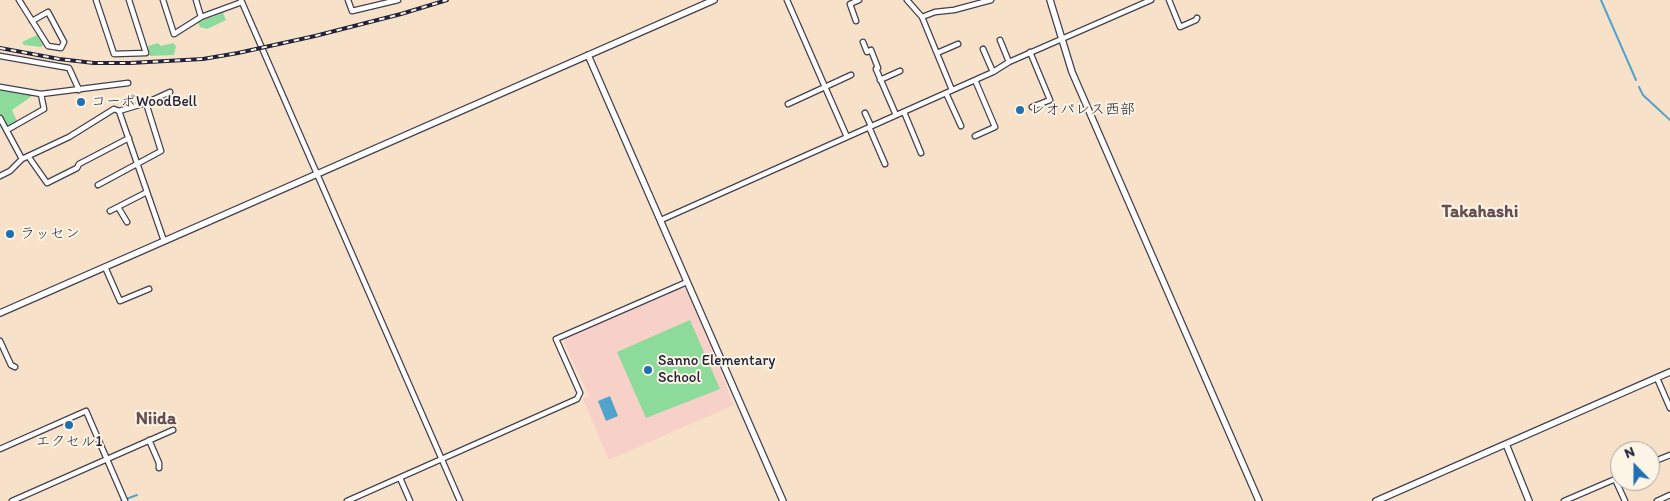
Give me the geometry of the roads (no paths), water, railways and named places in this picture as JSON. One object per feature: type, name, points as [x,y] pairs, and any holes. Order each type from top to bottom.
[{"type":"street","points":[[19,0],[32,21],[48,46],[61,48],[64,42],[48,12],[32,21]]},
{"type":"street","points":[[96,0],[114,54],[146,53],[129,0]]},
{"type":"street","points":[[163,0],[174,34],[201,17],[242,1],[316,175],[460,501]]},
{"type":"street","points":[[196,0],[201,17]]},
{"type":"street","points":[[348,0],[352,11],[398,0]]},
{"type":"street","points":[[0,313],[714,0]]},
{"type":"street","points":[[787,0],[847,137]]},
{"type":"street","points":[[856,21],[850,4],[859,0]]},
{"type":"street","points":[[907,0],[922,17],[952,90]]},
{"type":"street","points":[[922,17],[935,12],[954,10],[991,0]]},
{"type":"street","points":[[1050,0],[1076,81],[1259,501]]},
{"type":"street","points":[[661,220],[993,72],[1030,52],[1151,0]]},
{"type":"street","points":[[1169,0],[1180,27],[1197,18]]},
{"type":"street","points":[[1000,40],[1009,62]]},
{"type":"street","points":[[863,42],[867,52],[871,50],[878,68],[876,69],[880,80],[896,115]]},
{"type":"street","points":[[937,53],[958,44]]},
{"type":"street","points":[[983,49],[993,72]]},
{"type":"street","points":[[1030,52],[1050,100],[1032,108]]},
{"type":"street","points":[[588,55],[783,501]]},
{"type":"street","points":[[0,56],[69,68],[79,90]]},
{"type":"street","points":[[880,80],[900,71]]},
{"type":"street","points":[[788,104],[851,75]]},
{"type":"street","points":[[975,80],[995,127],[975,136]]},
{"type":"street","points":[[0,87],[41,94],[128,83]]},
{"type":"street","points":[[0,176],[10,171],[22,159],[69,137],[114,110],[119,111],[146,103],[170,92]]},
{"type":"street","points":[[946,92],[961,126]]},
{"type":"street","points":[[7,130],[44,109],[41,94]]},
{"type":"street","points":[[98,185],[161,151],[146,103]]},
{"type":"street","points":[[119,111],[164,241]]},
{"type":"street","points":[[904,112],[921,153]]},
{"type":"street","points":[[865,113],[885,164]]},
{"type":"street","points":[[0,118],[22,159]]},
{"type":"street","points":[[28,156],[47,183],[129,138]]},
{"type":"street","points":[[110,211],[147,192]]},
{"type":"street","points":[[118,207],[127,222]]},
{"type":"street","points":[[105,267],[120,301],[149,289]]},
{"type":"street","points":[[347,501],[577,399],[580,393],[556,339],[687,282]]},
{"type":"street","points":[[0,341],[11,365],[15,367]]},
{"type":"street","points":[[1376,501],[1670,372]]},
{"type":"street","points":[[1657,378],[1670,408]]},
{"type":"street","points":[[0,449],[86,411],[124,499]]},
{"type":"street","points":[[12,501],[173,430]]},
{"type":"street","points":[[149,440],[159,463],[159,468]]},
{"type":"street","points":[[1506,444],[1529,501]]},
{"type":"street","points":[[400,478],[410,501]]},
{"type":"street","points":[[1564,501],[1610,481]]},
{"type":"street","points":[[1657,501],[1670,495]]},
{"type":"street","points":[[1576,496],[1579,501]]},
{"type":"water","points":[[610,396],[618,416],[606,421],[598,401]]},
{"type":"waterway","points":[[1601,0],[1636,80]]},
{"type":"waterway","points":[[1639,87],[1643,95],[1670,120]]},
{"type":"waterway","points":[[121,501],[137,495]]},
{"type":"railway","points":[[0,48],[59,59],[94,63],[203,59],[315,36],[447,0]]},
{"type":"place","name":"コーポWoodBell","points":[[81,102]]},
{"type":"place","name":"レオパレス西部","points":[[1020,110]]},
{"type":"place","name":"ラッセン","points":[[10,234]]},
{"type":"place","name":"Sanno Elementary School","points":[[648,370]]},
{"type":"place","name":"エクセル1","points":[[69,425]]},
{"type":"district","name":"Takahashi","points":[[1480,212]]},
{"type":"district","name":"Niida","points":[[156,419]]}]
